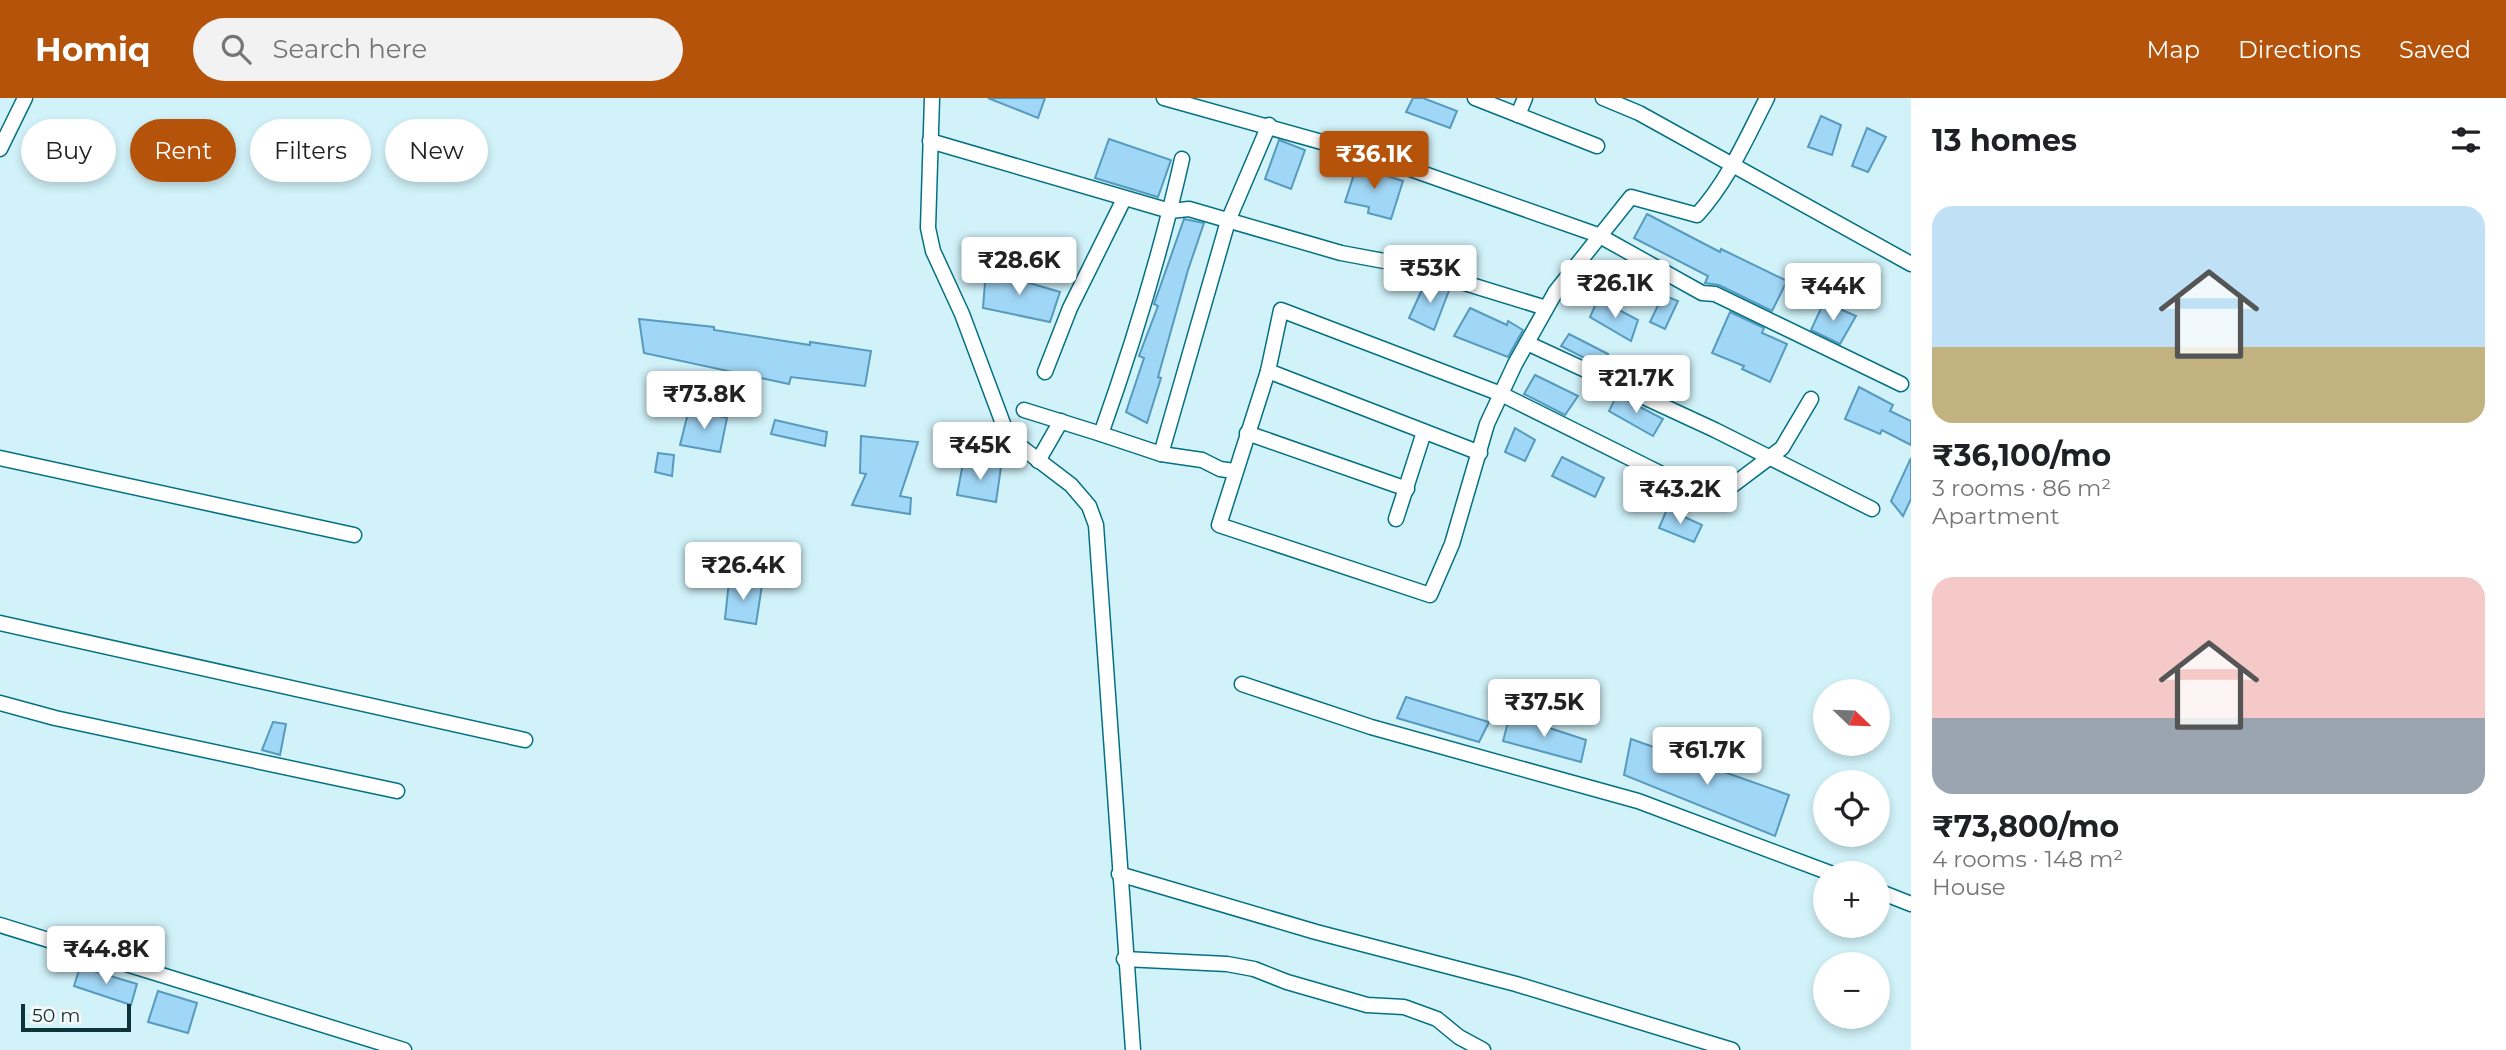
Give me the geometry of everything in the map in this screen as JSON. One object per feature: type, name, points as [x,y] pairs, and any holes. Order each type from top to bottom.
[{"type":"street","points":[[0,149],[25,98]]},
{"type":"street","points":[[932,98],[928,228],[933,251],[962,314],[1008,437],[1071,485],[1089,506],[1096,525],[1124,959],[1133,1050]]},
{"type":"street","points":[[1164,98],[1269,125],[1379,158],[1598,235],[1702,293],[1715,294],[1901,384]]},
{"type":"street","points":[[1475,98],[1597,146]]},
{"type":"street","points":[[1518,115],[1525,98]]},
{"type":"street","points":[[1603,98],[1639,113],[1911,264]]},
{"type":"street","points":[[1639,113],[1645,98]]},
{"type":"street","points":[[1766,98],[1712,199],[1697,215],[1630,197],[1598,235],[1546,308],[1501,394],[1487,424],[1452,544],[1430,595],[1219,526],[1234,471],[1268,371],[1282,310],[1501,394],[1704,495],[1725,492],[1782,448],[1811,399]]},
{"type":"street","points":[[1161,454],[1202,323],[1228,221],[1269,125]]},
{"type":"street","points":[[930,141],[1124,199],[1170,211],[1189,209],[1341,253],[1406,265],[1546,308]]},
{"type":"street","points":[[1101,434],[1122,375],[1170,211],[1182,159]]},
{"type":"street","points":[[1045,372],[1070,308],[1124,199]]},
{"type":"street","points":[[1527,343],[1715,430],[1872,509]]},
{"type":"street","points":[[1268,371],[1480,453]]},
{"type":"street","points":[[1024,410],[1161,454],[1202,460],[1220,469],[1234,471]]},
{"type":"street","points":[[1038,461],[1062,422]]},
{"type":"street","points":[[1396,519],[1424,432]]},
{"type":"street","points":[[1247,433],[1407,489]]},
{"type":"street","points":[[0,458],[354,535]]},
{"type":"street","points":[[0,623],[525,740]]},
{"type":"street","points":[[1242,684],[1371,727],[1639,801],[1813,867]]},
{"type":"street","points":[[0,702],[55,718],[397,791]]},
{"type":"street","points":[[1119,874],[1316,932],[1516,984],[1732,1050]]},
{"type":"street","points":[[1890,896],[1911,904]]},
{"type":"street","points":[[0,925],[404,1050]]},
{"type":"street","points":[[1124,959],[1227,964],[1255,969],[1287,982],[1367,1005],[1404,1007],[1437,1019],[1459,1037],[1483,1050]]},
{"type":"building","points":[[988,98],[1045,98],[1038,118]]},
{"type":"building","points":[[1413,98],[1423,98],[1457,111],[1450,128],[1406,112]]},
{"type":"building","points":[[1821,116],[1841,125],[1832,155],[1808,147]]},
{"type":"building","points":[[1867,128],[1886,137],[1868,172],[1852,166]]},
{"type":"building","points":[[1109,139],[1171,160],[1158,197],[1095,178]]},
{"type":"building","points":[[1279,140],[1305,150],[1291,189],[1265,179]]},
{"type":"building","points":[[1358,162],[1375,167],[1374,172],[1403,181],[1391,219],[1368,213],[1369,207],[1345,202]]},
{"type":"building","points":[[1647,214],[1720,252],[1721,249],[1787,281],[1772,311],[1719,285],[1705,283],[1708,276],[1634,238]]},
{"type":"building","points":[[1184,219],[1204,223],[1188,270],[1147,423],[1126,412],[1144,358],[1139,356],[1158,306],[1154,304]]},
{"type":"building","points":[[986,270],[1060,292],[1050,322],[983,308]]},
{"type":"building","points":[[1426,281],[1450,288],[1434,330],[1409,318]]},
{"type":"building","points":[[1663,295],[1678,301],[1665,329],[1650,322]]},
{"type":"building","points":[[1598,299],[1638,320],[1631,341],[1590,317]]},
{"type":"building","points":[[1824,302],[1856,316],[1840,344],[1811,330]]},
{"type":"building","points":[[1470,308],[1507,325],[1508,321],[1523,330],[1508,357],[1454,336]]},
{"type":"building","points":[[1730,312],[1764,328],[1762,333],[1787,344],[1770,382],[1742,369],[1744,366],[1712,353]]},
{"type":"building","points":[[639,319],[714,327],[714,330],[810,345],[810,342],[871,351],[865,386],[791,377],[789,384],[644,353]]},
{"type":"building","points":[[1569,334],[1608,354],[1600,366],[1561,346]]},
{"type":"building","points":[[1535,375],[1578,396],[1565,415],[1524,394]]},
{"type":"building","points":[[1859,387],[1893,405],[1890,411],[1911,421],[1911,445],[1882,430],[1880,434],[1845,419]]},
{"type":"building","points":[[1617,395],[1663,419],[1653,436],[1609,411]]},
{"type":"building","points":[[689,409],[727,418],[720,452],[680,445]]},
{"type":"building","points":[[775,420],[827,432],[825,446],[771,434]]},
{"type":"building","points":[[1515,428],[1535,440],[1525,461],[1505,452]]},
{"type":"building","points":[[861,436],[918,442],[900,496],[911,498],[910,514],[852,505],[866,474],[860,473]]},
{"type":"building","points":[[658,453],[674,455],[672,476],[655,472]]},
{"type":"building","points":[[1562,457],[1604,478],[1595,497],[1552,476]]},
{"type":"building","points":[[1911,458],[1911,499],[1903,516],[1891,501]]},
{"type":"building","points":[[963,463],[1001,467],[996,502],[957,495]]},
{"type":"building","points":[[1667,509],[1702,525],[1694,542],[1659,528]]},
{"type":"building","points":[[729,581],[762,585],[756,624],[725,619]]},
{"type":"building","points":[[1406,697],[1489,722],[1479,742],[1397,718]]},
{"type":"building","points":[[1510,715],[1586,740],[1581,762],[1503,741]]},
{"type":"building","points":[[273,722],[286,724],[280,755],[262,750]]},
{"type":"building","points":[[1631,739],[1789,795],[1775,836],[1624,775]]},
{"type":"building","points":[[80,967],[137,984],[131,1005],[74,986]]},
{"type":"building","points":[[158,991],[197,1003],[188,1033],[148,1022]]}]
